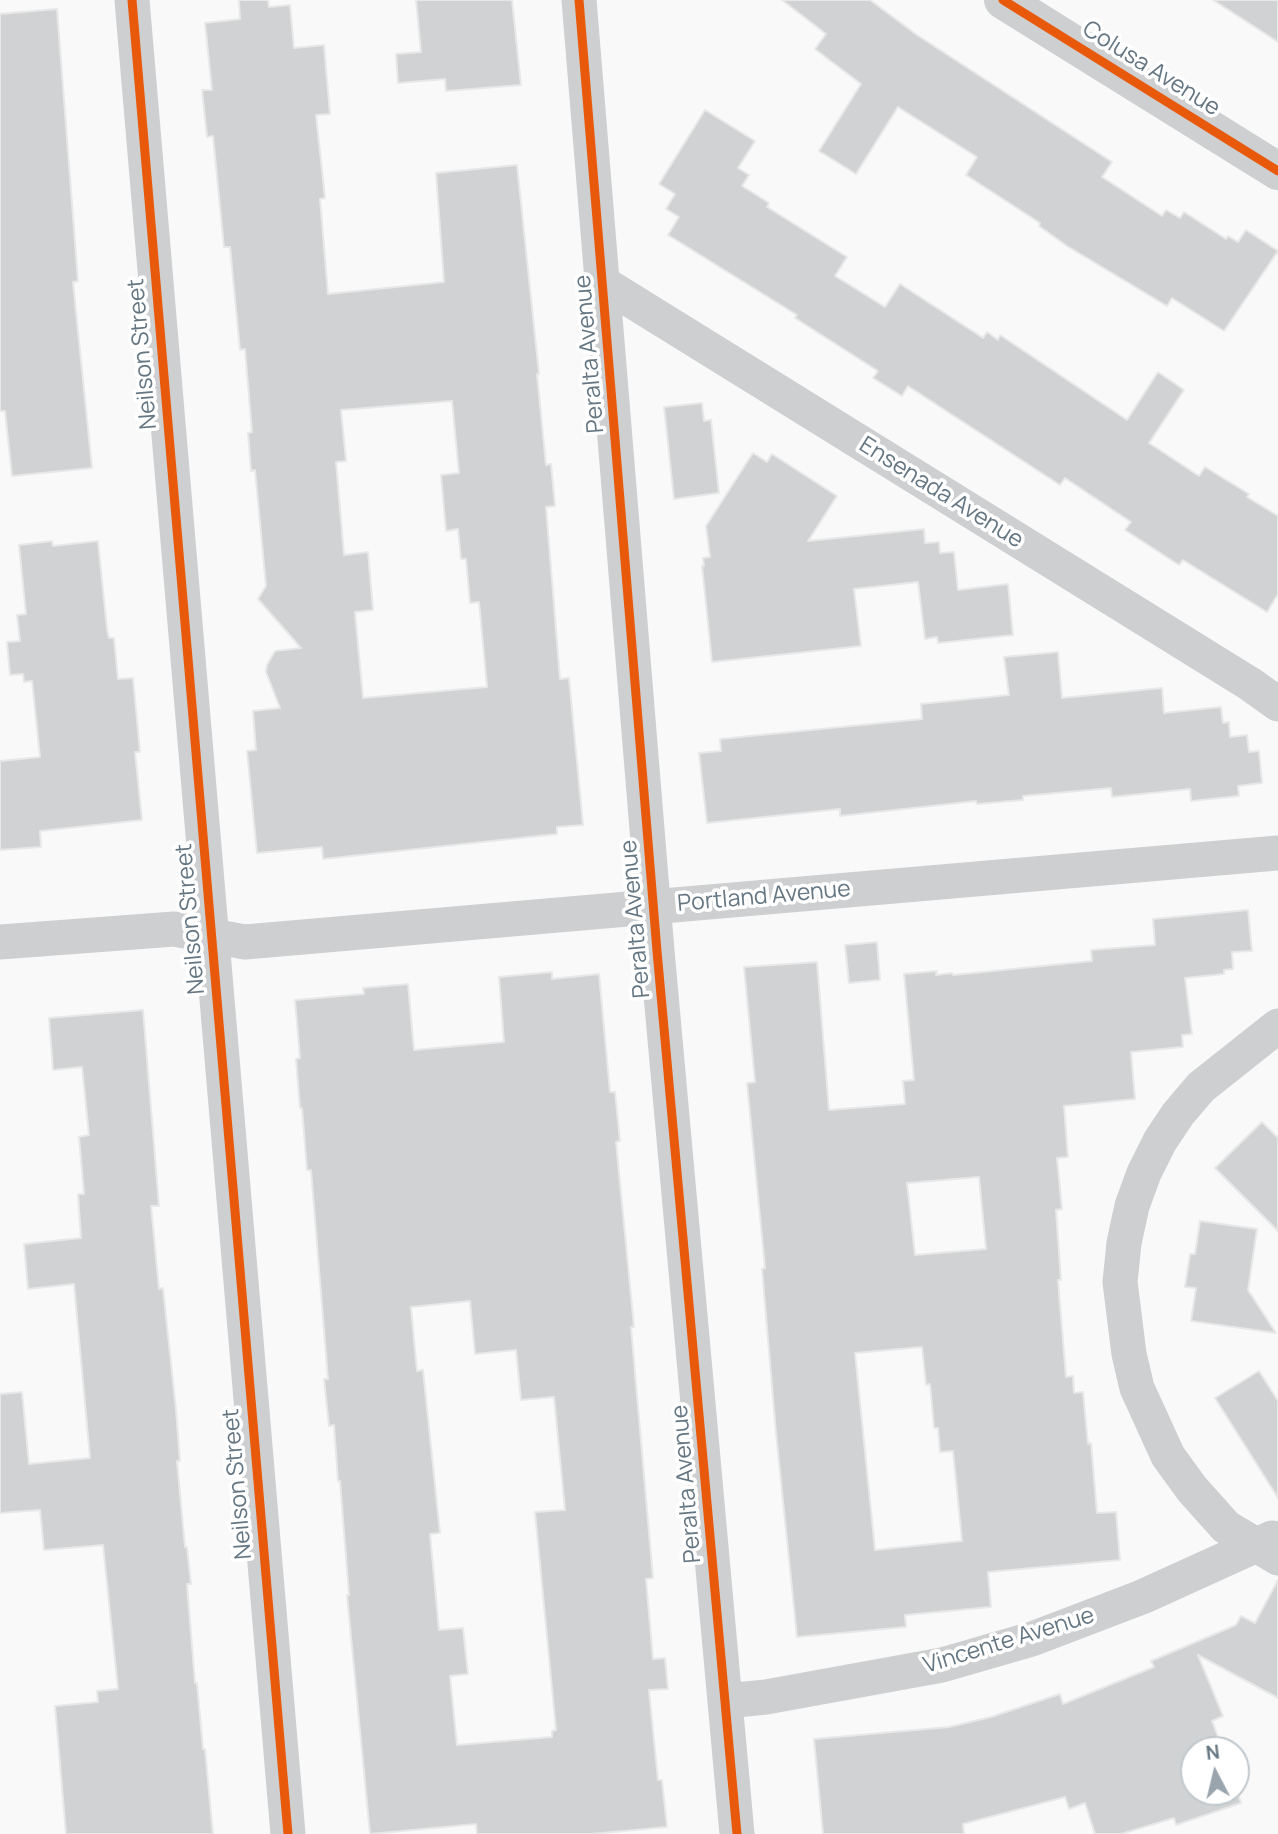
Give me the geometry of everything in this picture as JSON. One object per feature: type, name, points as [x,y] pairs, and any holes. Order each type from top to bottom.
[{"type":"street","name":"Neilson Street","points":[[132,0],[288,1834]]},
{"type":"street","name":"Peralta Avenue","points":[[579,0],[654,907],[737,1834]]},
{"type":"street","name":"Colusa Avenue","points":[[1003,0],[1278,171]]},
{"type":"street","name":"Ensenada Avenue","points":[[603,283],[1250,684],[1278,704]]},
{"type":"street","name":"Portland Avenue","points":[[0,942],[174,929],[245,942],[1278,853]]},
{"type":"street","points":[[1271,1547],[1226,1527],[1192,1489],[1162,1445],[1137,1388],[1129,1354],[1120,1282],[1124,1243],[1132,1206],[1160,1141],[1200,1087],[1278,1026]]},
{"type":"street","name":"Vincente Avenue","points":[[726,1701],[765,1697],[942,1665],[1032,1639],[1271,1547]]},
{"type":"building","points":[[239,0],[268,0],[269,7],[290,5],[294,48],[324,45],[330,114],[316,115],[325,198],[320,199],[328,294],[444,282],[436,173],[517,165],[546,465],[551,464],[555,506],[546,507],[560,679],[569,678],[583,825],[557,827],[557,834],[323,859],[322,847],[257,853],[247,751],[256,750],[253,711],[280,708],[266,672],[267,665],[275,651],[301,648],[258,599],[266,586],[255,470],[251,471],[248,433],[252,432],[245,349],[240,350],[230,247],[224,247],[213,136],[207,137],[202,90],[212,90],[205,23],[240,19]],"holes":[[[452,401],[459,473],[441,475],[446,531],[458,529],[461,559],[466,559],[470,603],[479,602],[487,687],[363,698],[355,612],[373,610],[368,552],[344,555],[336,462],[346,461],[341,410]]]},
{"type":"building","points":[[416,0],[512,0],[521,85],[446,91],[445,79],[398,83],[396,54],[421,52]]},
{"type":"building","points":[[782,0],[870,0],[917,35],[1112,162],[1102,177],[1162,216],[1166,210],[1180,218],[1184,212],[1226,239],[1228,236],[1238,242],[1246,230],[1278,251],[1224,331],[1172,298],[1167,306],[1067,246],[1039,226],[1040,223],[966,175],[977,157],[898,107],[856,174],[819,151],[861,84],[815,49],[826,34]]},
{"type":"building","points":[[1213,0],[1278,0],[1278,42]]},
{"type":"building","points":[[57,9],[78,281],[73,282],[92,468],[12,476],[5,411],[0,411],[0,14]]},
{"type":"building","points":[[705,110],[755,141],[738,168],[749,175],[742,186],[769,203],[767,207],[847,257],[835,276],[885,307],[900,284],[983,338],[987,332],[998,340],[1000,335],[1127,420],[1158,372],[1184,390],[1149,443],[1199,476],[1205,467],[1249,494],[1247,497],[1278,516],[1278,594],[1267,612],[1183,560],[1179,565],[1125,530],[1131,522],[1065,478],[1060,485],[908,386],[902,396],[873,378],[878,371],[795,318],[797,315],[668,235],[679,217],[666,209],[675,194],[659,184]]},
{"type":"building","points":[[702,403],[704,421],[711,420],[719,493],[674,499],[664,407]]},
{"type":"building","points":[[753,453],[767,462],[772,454],[837,496],[808,541],[924,529],[925,543],[939,542],[940,553],[954,552],[958,590],[1008,584],[1013,635],[938,643],[937,637],[925,639],[918,582],[854,589],[861,646],[712,662],[702,566],[703,558],[710,557],[706,526]]},
{"type":"building","points":[[52,541],[53,546],[98,541],[107,629],[109,638],[114,638],[118,679],[133,678],[140,752],[135,752],[142,820],[40,831],[41,847],[0,850],[0,761],[40,757],[32,681],[24,682],[23,674],[10,675],[7,642],[20,641],[17,615],[26,614],[19,545]]},
{"type":"building","points":[[1058,652],[1062,698],[1162,688],[1164,713],[1221,707],[1223,723],[1229,722],[1230,737],[1247,735],[1249,752],[1259,751],[1262,783],[1238,786],[1239,796],[1191,801],[1190,789],[1112,797],[1111,788],[1023,796],[1023,800],[977,804],[976,801],[840,816],[840,809],[707,823],[699,753],[721,751],[720,739],[922,719],[921,704],[1009,695],[1004,657]]},
{"type":"building","points":[[1248,910],[1252,951],[1232,952],[1233,969],[1224,970],[1224,974],[1185,978],[1192,1034],[1182,1035],[1183,1047],[1131,1052],[1135,1099],[1064,1106],[1068,1157],[1057,1158],[1062,1209],[1056,1210],[1061,1280],[1058,1280],[1066,1377],[1073,1376],[1074,1393],[1083,1392],[1097,1513],[1116,1512],[1120,1560],[988,1572],[991,1607],[905,1615],[906,1627],[797,1637],[776,1433],[762,1269],[765,1268],[747,1083],[755,1082],[744,967],[817,962],[829,1110],[905,1104],[903,1081],[914,1080],[904,974],[937,971],[936,975],[953,975],[1092,961],[1091,950],[1155,945],[1153,919]],"holes":[[[979,1177],[986,1249],[915,1255],[907,1183]],[[922,1347],[926,1385],[930,1384],[934,1428],[938,1428],[940,1452],[953,1451],[962,1541],[875,1550],[855,1353]]]},
{"type":"building","points":[[877,942],[880,980],[849,983],[845,945]]},
{"type":"building","points":[[552,972],[552,979],[599,974],[610,1092],[615,1092],[620,1141],[616,1142],[634,1327],[631,1327],[653,1578],[646,1579],[653,1659],[665,1658],[668,1689],[649,1690],[658,1780],[662,1780],[667,1827],[591,1834],[477,1834],[476,1824],[370,1834],[347,1595],[340,1481],[334,1425],[329,1426],[324,1379],[328,1379],[311,1170],[307,1170],[300,1108],[296,1059],[300,1058],[295,1000],[364,994],[363,988],[408,984],[414,1050],[504,1042],[499,977]],"holes":[[[470,1301],[475,1354],[516,1350],[521,1400],[554,1397],[565,1510],[535,1512],[556,1730],[552,1731],[552,1737],[457,1745],[450,1676],[468,1674],[463,1628],[439,1630],[430,1534],[440,1533],[423,1370],[417,1371],[411,1307]]]},
{"type":"building","points":[[143,1010],[159,1206],[151,1206],[159,1289],[163,1288],[176,1410],[180,1461],[177,1461],[191,1584],[187,1584],[195,1683],[205,1749],[213,1834],[66,1834],[55,1706],[98,1702],[97,1691],[118,1689],[103,1545],[44,1550],[40,1510],[0,1513],[0,1394],[22,1392],[29,1464],[90,1458],[74,1284],[28,1289],[24,1244],[81,1238],[78,1194],[84,1194],[79,1137],[89,1135],[82,1067],[53,1070],[49,1018]]},
{"type":"building","points":[[1262,1122],[1278,1138],[1278,1231],[1215,1168]]},
{"type":"building","points":[[1200,1221],[1257,1229],[1248,1290],[1276,1333],[1191,1321],[1196,1288],[1185,1287],[1190,1254],[1195,1254]]},
{"type":"building","points":[[1259,1371],[1278,1401],[1278,1498],[1215,1398]]},
{"type":"building","points":[[1278,1580],[1278,1698],[1198,1655],[1223,1716],[1212,1721],[1218,1736],[1180,1736],[1180,1806],[1232,1806],[1176,1825],[1174,1818],[1121,1834],[1095,1834],[1085,1803],[1069,1809],[1065,1797],[963,1824],[964,1834],[823,1834],[814,1739],[949,1727],[991,1717],[1060,1694],[1063,1704],[1154,1667],[1151,1661],[1236,1625],[1241,1616],[1255,1623]]},
{"type":"cycle path","points":[[132,0],[288,1834]]},
{"type":"cycle path","points":[[579,0],[657,951],[737,1834]]},
{"type":"cycle path","points":[[1003,0],[1278,171]]}]
